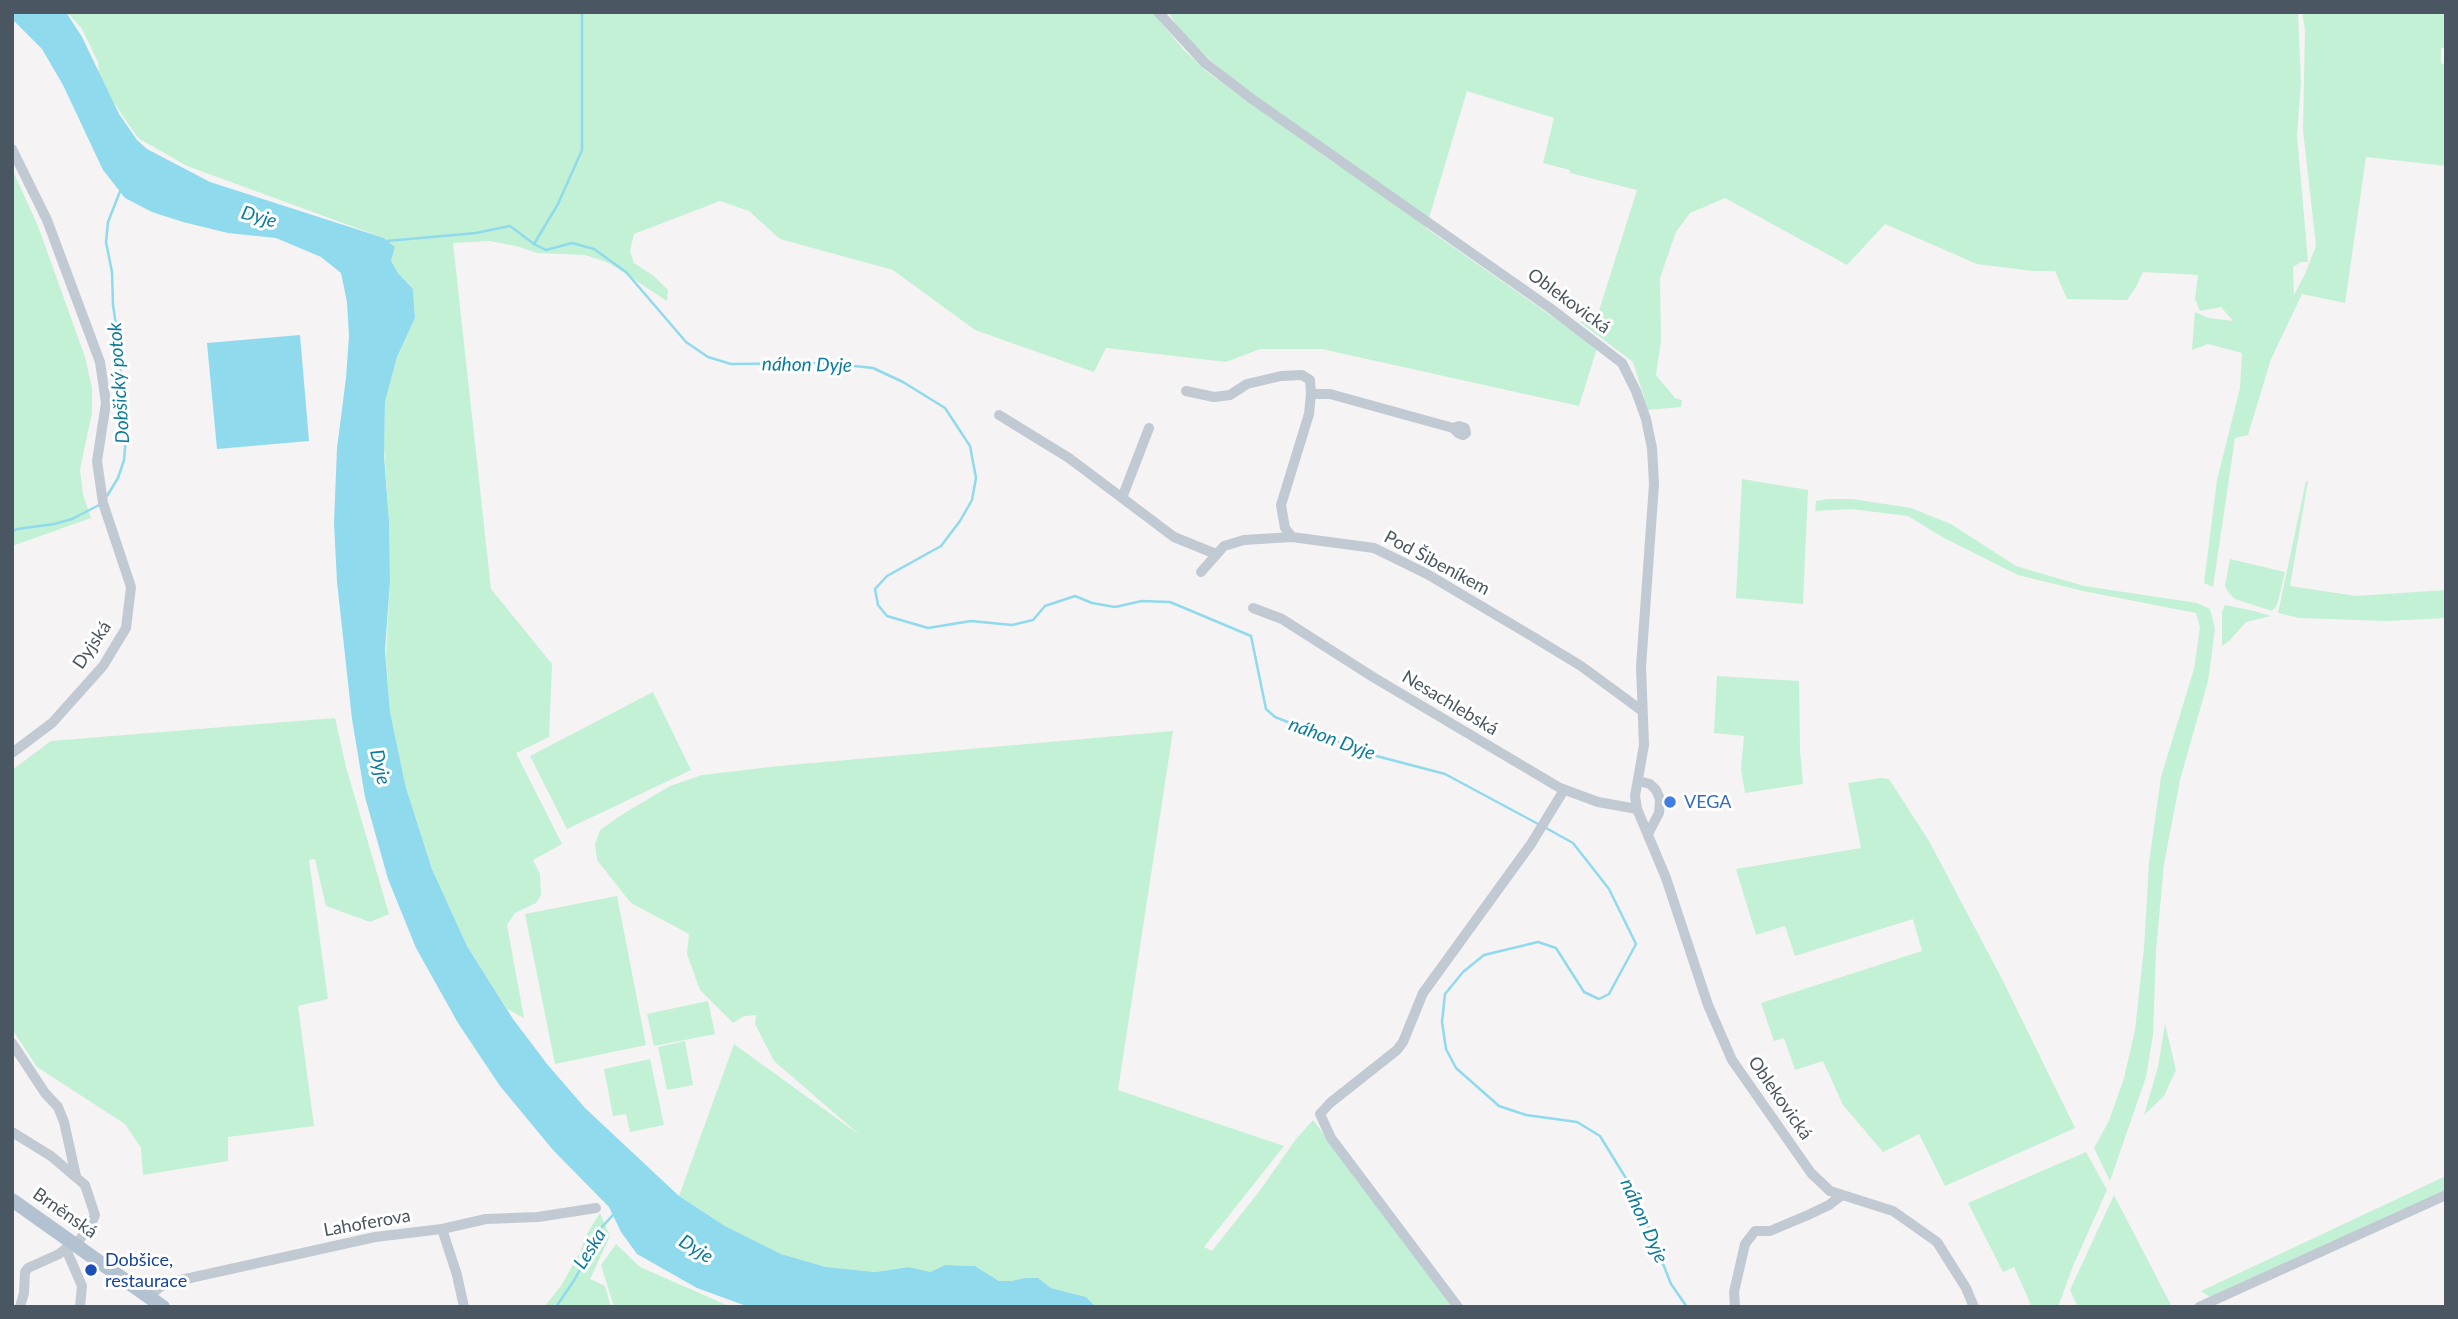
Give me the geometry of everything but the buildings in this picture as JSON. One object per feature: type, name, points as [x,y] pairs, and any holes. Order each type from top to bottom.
[{"type":"main road","name":"Brněnská","points":[[12,1200],[71,1245],[163,1307]]},
{"type":"street","name":"Oblekovická","points":[[1158,12],[1205,63],[1252,99],[1550,308],[1622,363],[1647,419],[1654,484],[1641,667],[1644,745],[1635,796],[1637,809],[1666,878],[1708,1005],[1732,1060],[1811,1172],[1830,1191],[1893,1211],[1937,1242],[1966,1288],[1974,1307]]},
{"type":"street","name":"Dyjská","points":[[12,149],[47,220],[100,362],[106,403],[97,461],[103,503],[131,587],[126,628],[103,666],[70,705],[12,753]]},
{"type":"street","points":[[1186,391],[1214,397],[1230,395],[1247,384],[1281,376],[1302,375],[1310,380],[1311,394],[1305,428],[1281,505],[1285,528],[1292,537]]},
{"type":"street","points":[[1311,394],[1330,394],[1453,428]]},
{"type":"street","points":[[999,415],[1069,458],[1174,537],[1216,554]]},
{"type":"street","points":[[1122,498],[1149,428]]},
{"type":"street","name":"Pod Šibeníkem","points":[[1201,572],[1224,545],[1244,540],[1292,537],[1374,548],[1466,597],[1581,666],[1641,710]]},
{"type":"street","name":"Nesachlebská","points":[[1253,608],[1282,619],[1564,790],[1598,802],[1637,809]]},
{"type":"street","points":[[1639,782],[1650,784],[1660,799],[1659,813],[1647,834]]},
{"type":"street","points":[[1458,1307],[1331,1138],[1320,1114],[1404,1042],[1423,993],[1539,833],[1564,790]]},
{"type":"street","points":[[12,1043],[45,1093],[58,1107],[76,1176]]},
{"type":"street","points":[[12,1132],[51,1156],[76,1176],[87,1188],[95,1211],[92,1223],[71,1245],[20,1269],[24,1288],[20,1307]]},
{"type":"street","points":[[1735,1307],[1734,1292],[1745,1244],[1755,1231],[1770,1231],[1829,1205],[1842,1195]]},
{"type":"street","points":[[2199,1307],[2446,1195]]},
{"type":"street","name":"Lahoferova","points":[[150,1296],[160,1287],[172,1282],[376,1237],[486,1219],[538,1217],[596,1208]]},
{"type":"street","points":[[442,1228],[464,1307]]},
{"type":"street","name":"Brněnská","points":[[71,1245],[82,1286],[80,1307]]},
{"type":"street","points":[[13,1307],[24,1288]]},
{"type":"green space","points":[[67,12],[1152,12],[1183,49],[1207,72],[1340,167],[1209,59],[1183,34],[1168,12],[2298,12],[2301,82],[2297,135],[2308,262],[2301,262],[2293,267],[2294,295],[2316,246],[2303,130],[2305,30],[2302,12],[2446,12],[2446,47],[2441,48],[2441,63],[2446,65],[2446,166],[2366,157],[2345,303],[2302,294],[2271,359],[2248,435],[2235,438],[2213,587],[2204,583],[2217,480],[2240,388],[2242,353],[2208,344],[2192,350],[2195,312],[2209,318],[2233,321],[2221,307],[2200,311],[2195,299],[2198,275],[2143,272],[2127,300],[2067,299],[2055,271],[1977,264],[1885,224],[1847,265],[1725,198],[1690,213],[1676,232],[1660,278],[1661,340],[1656,375],[1675,398],[1682,400],[1681,407],[1648,410],[1633,362],[1580,322],[1598,314],[1637,190],[1570,173],[1570,170],[1543,163],[1554,118],[1467,91],[1426,228],[1597,348],[1579,406],[1322,349],[1260,349],[1226,362],[1106,348],[1094,372],[975,330],[893,270],[780,239],[749,211],[720,201],[634,234],[630,251],[634,263],[654,276],[668,290],[667,301],[609,263],[585,255],[537,253],[489,241],[453,243],[491,589],[552,664],[549,737],[516,753],[562,844],[533,860],[540,874],[541,895],[536,903],[515,913],[507,925],[524,1018],[507,1009],[467,946],[432,869],[406,788],[390,712],[386,657],[390,581],[384,448],[385,402],[397,357],[415,318],[413,289],[391,261],[395,247],[384,238],[187,166],[138,138],[114,103],[101,91],[98,62],[82,29]]},
{"type":"green space","points":[[12,169],[38,226],[85,357],[92,388],[92,413],[80,469],[83,495],[91,518],[12,546]]},
{"type":"green space","points":[[1742,479],[1808,490],[1803,604],[1736,598]]},
{"type":"green space","points":[[2306,481],[2290,586],[2356,596],[2446,590],[2446,618],[2387,621],[2299,618],[2278,613]]},
{"type":"green space","points":[[1852,499],[1911,508],[1951,524],[2016,566],[2084,586],[2197,603],[2210,609],[2215,629],[2208,681],[2180,780],[2164,864],[2156,950],[2153,1035],[2146,1077],[2110,1181],[2094,1148],[2109,1121],[2124,1078],[2135,1030],[2144,948],[2149,863],[2161,777],[2194,669],[2200,628],[2196,613],[2018,575],[1944,538],[1908,516],[1851,509],[1815,511],[1816,501]]},
{"type":"green space","points":[[2230,559],[2285,572],[2277,605],[2272,611],[2235,599],[2229,593],[2225,586]]},
{"type":"green space","points":[[2225,605],[2271,616],[2246,622],[2222,646],[2222,612]]},
{"type":"green space","points":[[1717,676],[1799,681],[1803,784],[1745,793],[1741,769],[1744,736],[1714,733]]},
{"type":"green space","points":[[653,692],[691,770],[567,829],[530,756]]},
{"type":"green space","points":[[335,718],[346,767],[389,914],[370,922],[326,906],[315,859],[309,860],[328,999],[298,1006],[314,1126],[228,1137],[228,1161],[143,1175],[141,1148],[125,1124],[37,1067],[12,1029],[12,770],[51,741]]},
{"type":"green space","points":[[1173,731],[1118,1090],[1284,1146],[1204,1247],[1212,1251],[1313,1120],[1454,1307],[1096,1307],[1086,1297],[1051,1288],[1038,1278],[999,1281],[975,1266],[945,1265],[930,1272],[909,1267],[875,1272],[826,1267],[781,1254],[725,1226],[679,1196],[734,1044],[861,1136],[774,1061],[755,1024],[756,1015],[744,1016],[733,1023],[700,990],[687,954],[689,934],[631,903],[597,860],[595,844],[600,830],[670,786],[702,775]]},
{"type":"green space","points":[[1889,779],[1929,841],[2003,981],[2075,1128],[1945,1186],[1919,1134],[1883,1152],[1843,1105],[1823,1061],[1795,1070],[1784,1038],[1774,1041],[1761,1003],[1922,951],[1913,919],[1795,956],[1785,926],[1756,935],[1736,869],[1861,848],[1848,783]]},
{"type":"green space","points":[[617,896],[646,1045],[555,1064],[525,914]]},
{"type":"green space","points":[[708,1001],[715,1034],[654,1046],[647,1014]]},
{"type":"green space","points":[[2165,1024],[2176,1070],[2164,1096],[2144,1115],[2158,1067]]},
{"type":"green space","points":[[685,1041],[693,1085],[667,1090],[658,1047]]},
{"type":"green space","points":[[650,1059],[664,1125],[630,1132],[626,1114],[613,1116],[604,1069]]},
{"type":"green space","points":[[2086,1152],[2107,1190],[2058,1307],[2032,1307],[2014,1267],[2003,1272],[1968,1203]]},
{"type":"green space","points":[[2446,1176],[2446,1190],[2210,1297],[2201,1291]]},
{"type":"green space","points":[[2114,1195],[2172,1307],[2078,1307],[2070,1290]]},
{"type":"green space","points":[[600,1213],[610,1236],[590,1279],[605,1286],[611,1307],[544,1307],[561,1286]]},
{"type":"green space","points":[[616,1244],[640,1267],[731,1307],[614,1307],[601,1265]]},
{"type":"water","name":"Dyje","points":[[12,12],[66,12],[82,37],[119,114],[137,140],[147,149],[210,182],[384,238],[395,247],[391,261],[413,289],[415,318],[397,357],[385,402],[384,456],[390,581],[385,651],[390,712],[406,788],[432,869],[467,946],[513,1019],[547,1064],[585,1108],[679,1196],[725,1226],[781,1254],[826,1267],[875,1272],[909,1267],[930,1272],[945,1265],[975,1266],[999,1281],[1038,1278],[1051,1288],[1086,1297],[1096,1307],[749,1307],[697,1288],[637,1254],[621,1232],[609,1207],[553,1150],[500,1086],[458,1023],[416,948],[388,879],[365,797],[352,719],[337,582],[334,523],[337,448],[349,336],[347,302],[341,273],[321,257],[276,238],[228,233],[183,222],[152,212],[125,198],[103,170],[63,85],[42,49],[12,19]]},
{"type":"water","points":[[300,335],[309,441],[217,449],[207,343]]},
{"type":"waterway","points":[[534,244],[558,204],[582,150],[582,12]]},
{"type":"waterway","name":"Dobšický potok","points":[[107,496],[118,478],[124,460],[126,437],[112,272],[106,242],[108,222],[121,189]]},
{"type":"waterway","name":"náhon Dyje","points":[[387,241],[476,233],[510,226],[546,250],[572,243],[594,249],[626,272],[686,342],[708,357],[731,364],[827,363],[873,368],[903,382],[945,408],[970,446],[976,478],[972,500],[941,546],[887,576],[875,589],[878,605],[887,616],[928,628],[971,621],[1012,625],[1033,620],[1045,606],[1075,596],[1092,603],[1115,607],[1142,601],[1170,602],[1251,636],[1266,709],[1275,717],[1369,754],[1445,774],[1540,825]]},
{"type":"waterway","name":"Dobšický potok","points":[[12,532],[72,519],[101,504]]},
{"type":"waterway","name":"náhon Dyje","points":[[1546,828],[1573,843],[1609,889],[1636,944],[1609,994],[1599,999],[1584,992],[1556,948],[1538,942],[1484,955],[1463,972],[1445,994],[1442,1022],[1446,1049],[1456,1068],[1499,1106],[1526,1115],[1577,1122],[1600,1136],[1635,1193],[1671,1284],[1687,1307]]},
{"type":"waterway","name":"Leska","points":[[556,1307],[575,1279],[602,1227],[613,1215]]},
{"type":"place","name":"VEGA","points":[[1670,802]]},
{"type":"place","name":"Dobšice, restaurace","points":[[91,1270]]}]
